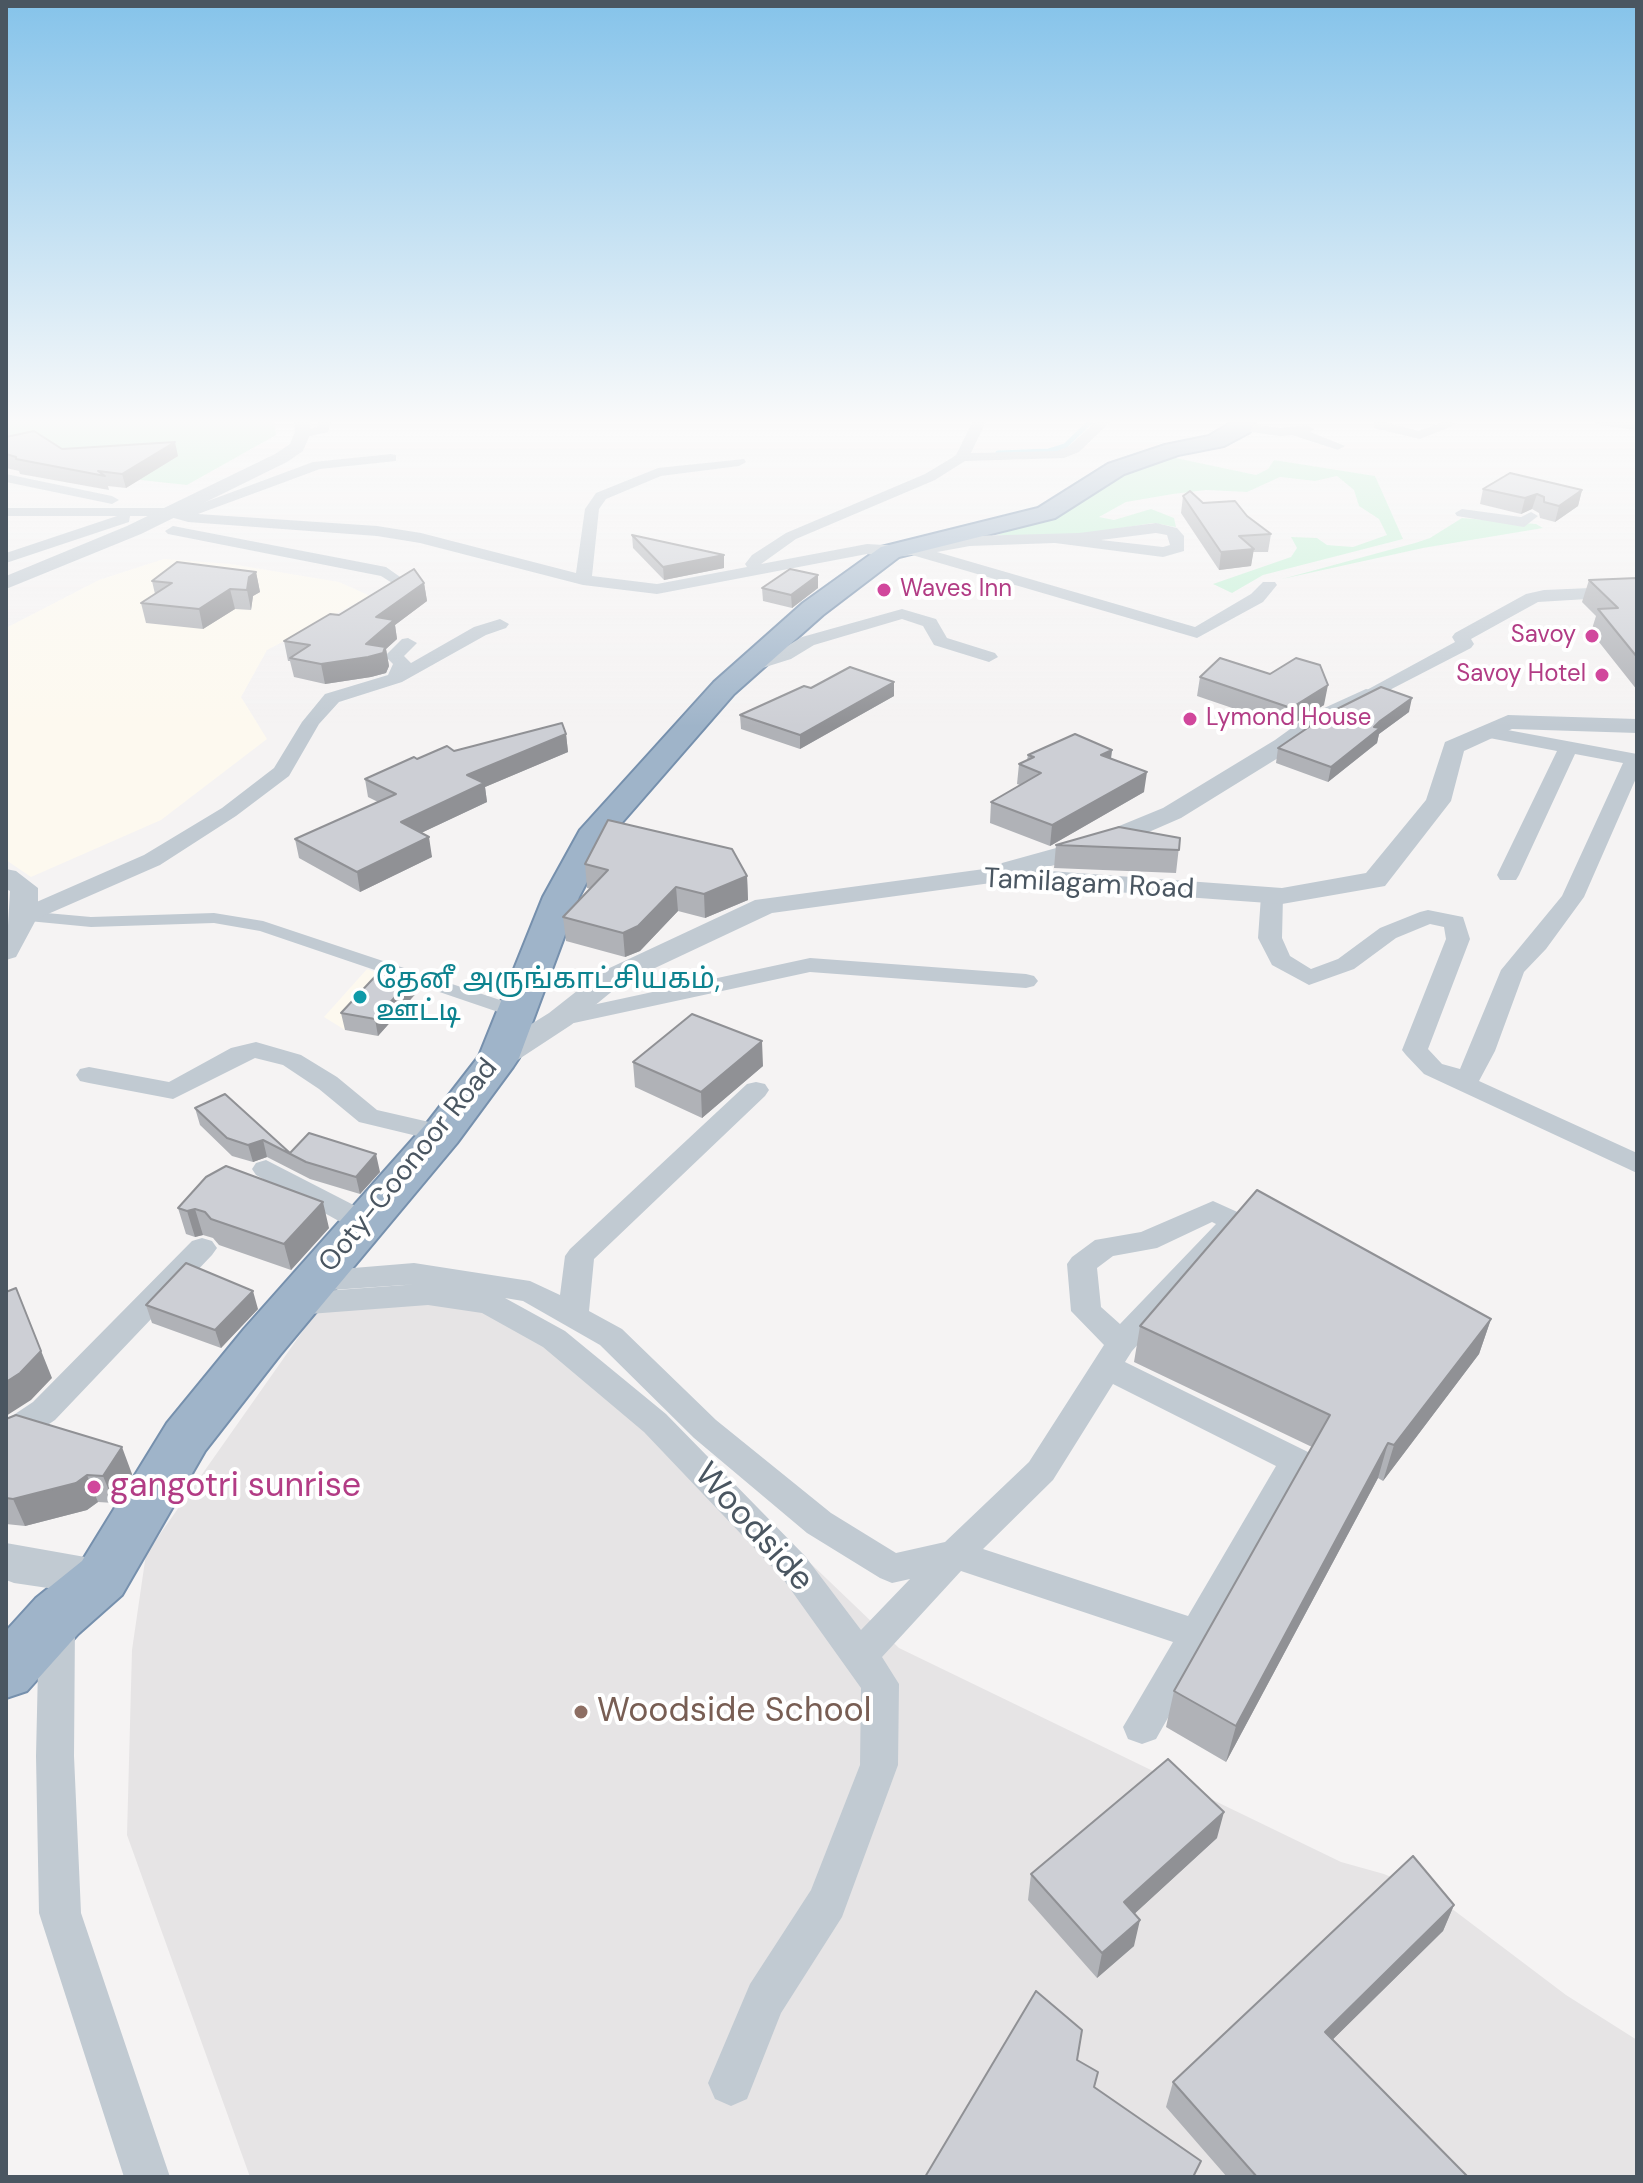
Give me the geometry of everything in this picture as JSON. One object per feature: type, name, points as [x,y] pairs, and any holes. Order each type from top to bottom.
[{"type":"highway","name":"Ooty-Coonoor Road","points":[[6,1672],[57,1616],[102,1578],[186,1437],[442,1133],[499,1058],[561,897],[597,830],[724,688],[813,609],[902,551],[1009,523]]},
{"type":"street","points":[[6,558],[128,523]]},
{"type":"street","points":[[6,583],[73,558],[135,523]]},
{"type":"street","points":[[160,523],[386,572],[405,586]]},
{"type":"street","points":[[293,523],[421,538],[583,580],[657,589],[867,549],[938,549],[970,541],[1056,539],[1156,528],[1172,531],[1178,548],[1163,552],[1056,539]]},
{"type":"street","points":[[583,580],[590,523]]},
{"type":"street","points":[[756,569],[753,564],[758,558],[791,536],[822,523]]},
{"type":"street","points":[[902,551],[1197,633],[1257,598],[1269,585]]},
{"type":"street","points":[[991,875],[1094,846],[1172,813],[1283,745],[1319,719],[1348,707],[1465,644],[1461,637],[1532,598],[1637,591]]},
{"type":"street","points":[[750,666],[785,655],[808,641],[902,614],[930,623],[940,641],[989,657]]},
{"type":"street","points":[[15,912],[152,860],[229,812],[282,772],[311,722],[332,698],[396,678],[480,631],[500,624]]},
{"type":"street","points":[[396,678],[402,663],[394,656],[408,643]]},
{"type":"street","name":"Tamilagam Road","points":[[499,1058],[560,1019],[611,978],[765,906],[991,875],[1272,896],[1375,880],[1438,801],[1453,747],[1508,722],[1637,726]]},
{"type":"street","points":[[1467,1080],[1482,1051],[1513,970],[1538,944],[1573,897],[1636,760],[1486,732]]},
{"type":"street","points":[[1508,875],[1568,748]]},
{"type":"street","points":[[6,877],[24,888],[6,951]]},
{"type":"street","points":[[1272,896],[1270,938],[1280,960],[1309,978],[1346,964],[1388,933],[1428,917],[1455,922],[1458,939],[1415,1050],[1433,1069],[1637,1164]]},
{"type":"street","points":[[15,912],[91,922],[214,918],[263,926],[517,1012]]},
{"type":"street","points":[[560,1019],[810,965],[1026,981]]},
{"type":"street","points":[[89,1075],[173,1091],[240,1053],[256,1050],[292,1060],[328,1083],[368,1116],[442,1133]]},
{"type":"street","points":[[1433,1069],[1637,1143]]},
{"type":"street","points":[[573,1316],[580,1256],[756,1090]]},
{"type":"street","points":[[266,1169],[365,1223]]},
{"type":"street","points":[[859,1657],[955,1554],[1041,1471],[1114,1355],[1234,1222],[1213,1210],[1147,1241],[1105,1247],[1082,1264],[1086,1311],[1114,1355],[1296,1461],[1142,1727]]},
{"type":"street","points":[[6,1436],[44,1411],[202,1248]]},
{"type":"street","points":[[306,1292],[414,1273],[530,1292],[611,1337],[705,1429],[819,1523],[892,1568],[955,1554],[1197,1635]]},
{"type":"street","name":"Woodside","points":[[306,1292],[428,1294],[489,1303],[554,1339],[655,1423],[793,1566],[880,1684],[879,1765],[827,1903],[765,1999],[731,2083]]},
{"type":"street","points":[[6,1561],[14,1565],[102,1578]]},
{"type":"street","points":[[57,1616],[55,1756],[60,1913],[147,2177]]},
{"type":"shaded area","points":[[164,559],[230,564],[339,582],[370,596],[267,650],[241,697],[267,739],[161,820],[31,877],[6,860],[6,628],[99,580]]},
{"type":"shaded area","points":[[367,969],[419,990],[378,1036],[345,1030],[324,1017]]},
{"type":"shaded area","name":"Woodside School","points":[[326,1298],[515,1307],[686,1444],[899,1648],[1341,1862],[1384,1874],[1435,1896],[1566,1995],[1637,2040],[1637,2177],[250,2177],[127,1835],[132,1650],[146,1554]]},
{"type":"green space","points":[[1033,523],[1175,523],[1176,527],[1153,523],[1078,535],[997,535]]},
{"type":"green space","points":[[1381,523],[1396,523],[1403,539],[1263,575],[1232,593],[1213,584],[1291,557],[1297,548],[1291,537],[1317,538],[1327,545],[1353,547],[1387,535]]},
{"type":"green space","points":[[1454,523],[1522,523],[1543,528],[1423,548],[1282,579],[1415,543],[1430,538]]},
{"type":"building","points":[[1201,523],[1256,523],[1271,534],[1239,536],[1254,549],[1221,552]]},
{"type":"building","points":[[632,535],[724,555],[663,567]]},
{"type":"building","points":[[177,562],[256,572],[249,577],[247,590],[230,589],[199,609],[141,603],[172,583],[152,581]]},
{"type":"building","points":[[414,569],[424,583],[376,617],[394,620],[366,644],[385,647],[383,653],[321,664],[290,658],[310,645],[284,641],[330,614],[339,615]]},
{"type":"building","points":[[790,569],[818,575],[791,595],[762,588]]},
{"type":"building","points":[[1637,578],[1637,657],[1598,609],[1618,608],[1589,580]]},
{"type":"building","points":[[1220,658],[1270,674],[1296,658],[1320,665],[1328,685],[1291,708],[1200,677]]},
{"type":"building","points":[[850,667],[894,682],[800,735],[740,715],[804,686],[811,688]]},
{"type":"building","points":[[1381,687],[1412,698],[1380,721],[1374,727],[1380,728],[1331,767],[1278,748],[1331,712]]},
{"type":"building","points":[[562,723],[566,734],[467,775],[484,783],[401,822],[429,837],[357,872],[295,839],[396,794],[365,779],[414,757],[417,759],[447,746],[454,751]]},
{"type":"building","points":[[1075,734],[1112,750],[1101,755],[1147,772],[1052,825],[991,802],[1041,773],[1019,764],[1034,757],[1028,755]]},
{"type":"building","points":[[608,820],[732,849],[747,876],[704,894],[676,887],[638,926],[623,933],[563,917],[608,870],[585,864]]},
{"type":"building","points":[[1119,827],[1180,838],[1179,850],[1056,845]]},
{"type":"building","points":[[383,968],[416,974],[375,1019],[341,1013]]},
{"type":"building","points":[[692,1014],[762,1041],[701,1092],[633,1062]]},
{"type":"building","points":[[225,1094],[290,1153],[309,1133],[376,1154],[356,1177],[306,1162],[263,1140],[248,1145],[227,1138],[195,1108]]},
{"type":"building","points":[[226,1166],[323,1202],[284,1244],[211,1219],[205,1212],[178,1208],[206,1177]]},
{"type":"building","points":[[1257,1190],[1491,1319],[1394,1445],[1388,1443],[1236,1726],[1174,1691],[1330,1415],[1140,1326]]},
{"type":"building","points":[[186,1263],[253,1291],[215,1330],[146,1305]]},
{"type":"building","points":[[16,1288],[41,1351],[20,1373],[6,1382],[6,1292]]},
{"type":"building","points":[[16,1415],[122,1447],[103,1476],[87,1475],[76,1483],[13,1499],[6,1498],[6,1419]]},
{"type":"building","points":[[1168,1759],[1224,1812],[1124,1902],[1140,1920],[1102,1953],[1031,1874]]},
{"type":"building","points":[[1413,1856],[1454,1905],[1325,2032],[1467,2176],[1257,2177],[1173,2082]]},
{"type":"building","points":[[1036,1991],[1082,2030],[1077,2060],[1098,2072],[1094,2087],[1201,2161],[1193,2177],[925,2177]]},
{"type":"place","name":"Waves Inn","points":[[884,590]]},
{"type":"place","name":"Savoy","points":[[1592,636]]},
{"type":"place","name":"Savoy Hotel","points":[[1602,675]]},
{"type":"place","name":"Lymond House","points":[[1190,719]]},
{"type":"place","name":"தேனீ அருங்காட்சியகம், ஊட்டி","points":[[360,997]]},
{"type":"place","name":"gangotri sunrise","points":[[94,1487]]},
{"type":"place","name":"Woodside School","points":[[581,1712]]}]
